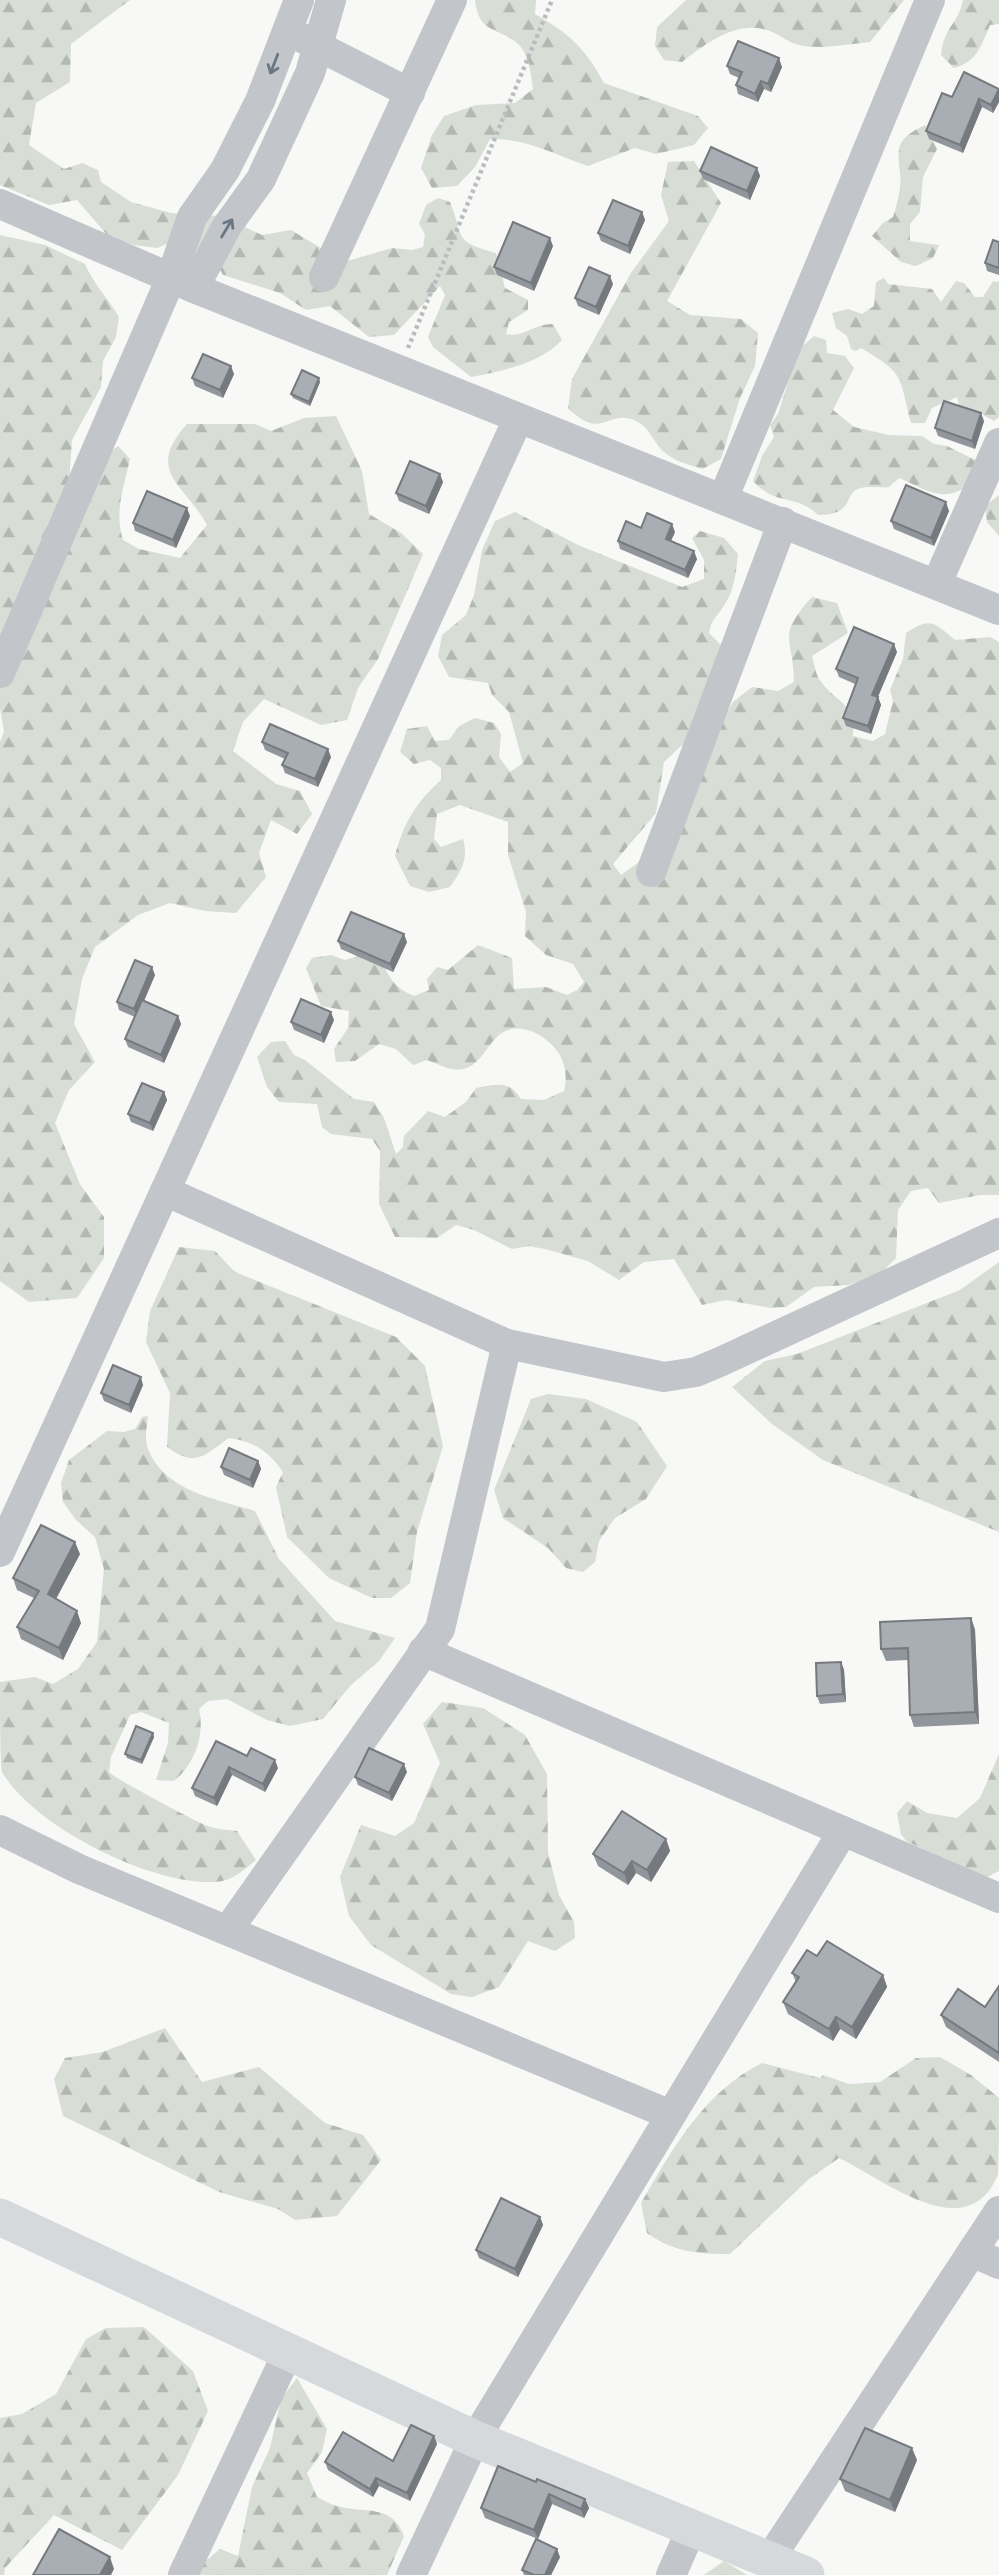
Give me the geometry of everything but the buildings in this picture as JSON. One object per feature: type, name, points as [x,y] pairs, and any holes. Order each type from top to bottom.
[{"type":"main road","points":[[0,2217],[475,2439],[806,2575]]},
{"type":"street","points":[[182,283],[192,217],[225,170],[260,101],[299,0]]},
{"type":"street","points":[[0,673],[182,283],[261,179],[310,73],[331,0]]},
{"type":"street","points":[[324,276],[452,0]]},
{"type":"street","points":[[723,499],[930,0]]},
{"type":"street","points":[[287,31],[410,93]]},
{"type":"street","points":[[0,204],[182,283],[398,371],[937,583],[999,610]]},
{"type":"street","points":[[0,1552],[518,419]]},
{"type":"street","points":[[937,583],[999,443]]},
{"type":"street","points":[[651,872],[783,522]]},
{"type":"street","points":[[165,1191],[507,1344],[664,1377],[696,1372],[999,1233]]},
{"type":"street","points":[[228,1930],[440,1629],[507,1344]]},
{"type":"street","points":[[423,1651],[999,1898]]},
{"type":"street","points":[[411,2575],[475,2439],[843,1831]]},
{"type":"street","points":[[2,1833],[79,1869],[671,2115]]},
{"type":"street","points":[[769,2560],[999,2211]]},
{"type":"street","points":[[972,2252],[999,2264]]},
{"type":"street","points":[[183,2575],[288,2352]]},
{"type":"street","points":[[671,2575],[691,2530]]},
{"type":"path","points":[[398,371],[552,0]]},
{"type":"green space","points":[[0,0],[130,0],[71,44],[70,82],[36,103],[29,145],[64,169],[82,163],[98,170],[101,182],[131,202],[171,213],[221,216],[262,235],[291,230],[344,262],[392,248],[412,250],[423,247],[425,234],[419,224],[426,205],[438,198],[450,202],[462,237],[473,245],[496,253],[505,288],[528,300],[528,310],[509,322],[506,334],[518,334],[553,324],[562,340],[531,361],[471,377],[433,347],[428,337],[445,295],[440,286],[394,335],[369,337],[330,306],[306,310],[280,293],[223,275],[211,254],[171,242],[157,248],[134,245],[108,236],[77,200],[49,205],[0,185]]},
{"type":"green space","points":[[475,0],[536,0],[535,14],[576,43],[604,83],[698,116],[708,128],[694,145],[656,154],[635,148],[588,166],[528,144],[490,139],[475,167],[457,186],[432,188],[421,168],[432,135],[444,116],[476,105],[515,103],[533,89],[523,50],[513,40],[483,23]]},
{"type":"green space","points":[[686,0],[904,0],[870,42],[825,47],[807,46],[792,43],[770,31],[746,28],[723,35],[682,62],[664,60],[655,46],[657,27]]},
{"type":"green space","points":[[963,0],[999,0],[999,24],[990,25],[973,57],[954,68],[941,55],[945,38]]},
{"type":"green space","points":[[925,125],[937,149],[923,177],[920,212],[910,224],[910,241],[939,245],[933,258],[916,266],[901,262],[872,236],[895,212],[899,195],[901,143]]},
{"type":"green space","points":[[694,161],[721,203],[667,301],[690,315],[741,319],[758,333],[755,366],[740,398],[721,459],[703,469],[669,456],[638,422],[619,418],[598,424],[589,423],[568,408],[572,379],[631,273],[669,221],[661,195],[668,162]]},
{"type":"green space","points":[[0,235],[45,245],[85,264],[119,317],[116,337],[103,361],[101,387],[72,440],[69,484],[118,446],[130,459],[119,519],[123,540],[139,549],[180,558],[207,525],[180,488],[169,466],[169,454],[175,440],[187,424],[255,424],[271,431],[304,418],[336,416],[362,471],[369,514],[401,533],[423,554],[378,659],[358,688],[347,720],[321,725],[264,699],[243,722],[233,751],[276,784],[300,791],[312,814],[297,834],[271,820],[259,853],[266,877],[236,913],[205,911],[170,903],[138,915],[95,947],[82,979],[74,1024],[95,1062],[69,1090],[55,1123],[80,1184],[104,1217],[104,1258],[77,1298],[29,1302],[0,1281],[0,742],[4,731],[0,708]]},
{"type":"green space","points":[[884,278],[888,284],[932,289],[941,302],[956,281],[964,283],[975,297],[983,297],[993,281],[999,282],[999,417],[994,421],[981,414],[963,419],[957,397],[932,408],[925,423],[911,423],[902,385],[893,370],[861,348],[856,351],[851,349],[847,336],[836,328],[832,313],[848,309],[862,314],[874,306],[876,282]]},
{"type":"green space","points":[[814,336],[826,340],[827,353],[845,356],[854,368],[833,410],[854,427],[889,435],[922,436],[934,444],[947,446],[979,462],[974,482],[954,493],[937,494],[899,478],[889,487],[864,487],[855,490],[844,508],[830,514],[818,515],[802,504],[770,494],[753,481],[762,456],[774,437],[770,425],[778,414],[798,350]]},
{"type":"green space","points":[[999,495],[999,536],[987,522],[985,506]]},
{"type":"green space","points":[[515,512],[578,545],[682,587],[704,579],[704,560],[692,538],[700,531],[724,538],[738,554],[731,592],[713,621],[709,633],[722,646],[702,735],[681,746],[664,762],[656,813],[613,864],[621,875],[639,862],[733,702],[752,687],[778,691],[794,682],[790,629],[812,597],[837,603],[848,633],[812,656],[817,675],[847,709],[853,724],[853,736],[873,741],[885,734],[893,701],[890,690],[903,659],[906,633],[927,623],[942,629],[955,640],[990,637],[999,642],[999,1195],[980,1195],[939,1203],[928,1188],[911,1191],[898,1210],[896,1258],[880,1274],[848,1285],[814,1287],[786,1307],[771,1308],[726,1300],[702,1305],[674,1259],[644,1262],[619,1280],[588,1261],[529,1246],[512,1249],[474,1230],[456,1225],[437,1238],[395,1237],[379,1204],[380,1151],[372,1139],[331,1134],[322,1127],[317,1104],[279,1102],[267,1087],[257,1057],[271,1042],[285,1041],[294,1055],[305,1060],[354,1099],[374,1102],[384,1118],[396,1154],[403,1147],[404,1136],[428,1111],[445,1117],[466,1102],[476,1088],[502,1085],[512,1089],[521,1099],[544,1100],[564,1091],[566,1079],[560,1056],[548,1041],[528,1030],[513,1029],[499,1035],[478,1061],[458,1070],[427,1060],[413,1065],[396,1049],[379,1044],[355,1061],[336,1062],[334,1049],[348,1028],[349,1011],[321,1006],[306,968],[312,958],[331,955],[345,960],[369,953],[382,964],[397,986],[414,996],[429,990],[427,979],[437,967],[448,970],[478,945],[512,958],[514,989],[546,987],[567,995],[577,990],[584,982],[573,964],[546,955],[525,936],[526,912],[508,855],[508,822],[460,805],[437,814],[434,839],[441,847],[463,839],[465,846],[463,864],[450,887],[429,892],[410,886],[395,856],[412,814],[441,780],[441,768],[430,760],[414,764],[400,752],[407,729],[427,726],[435,741],[449,740],[459,726],[475,718],[494,723],[501,734],[499,757],[510,772],[523,763],[509,712],[492,695],[488,683],[449,677],[438,656],[442,635],[466,615],[474,595],[482,550],[495,521]]},
{"type":"green space","points":[[179,1247],[215,1251],[235,1272],[396,1337],[425,1366],[443,1446],[417,1532],[410,1583],[391,1598],[372,1598],[329,1578],[287,1537],[276,1487],[283,1472],[260,1449],[229,1438],[206,1454],[193,1458],[185,1457],[167,1447],[170,1393],[146,1342],[150,1311]]},
{"type":"green space","points":[[999,1262],[999,1532],[823,1460],[772,1424],[732,1387],[765,1361],[797,1354],[960,1290]]},
{"type":"green space","points":[[548,1394],[586,1399],[637,1422],[667,1466],[646,1499],[615,1518],[599,1541],[595,1562],[583,1572],[566,1568],[548,1548],[503,1518],[494,1490],[531,1399]]},
{"type":"green space","points":[[148,1416],[148,1449],[156,1464],[167,1475],[194,1492],[255,1511],[279,1559],[335,1621],[395,1638],[379,1661],[350,1686],[323,1719],[290,1726],[267,1720],[227,1699],[208,1701],[199,1709],[201,1729],[193,1758],[174,1781],[156,1780],[168,1743],[169,1723],[141,1712],[130,1715],[111,1757],[109,1772],[205,1825],[237,1831],[256,1860],[237,1875],[214,1882],[159,1874],[96,1849],[40,1813],[18,1793],[2,1772],[0,1682],[35,1677],[53,1684],[78,1669],[97,1642],[104,1569],[95,1537],[76,1520],[63,1502],[61,1483],[69,1460],[107,1431],[124,1432],[135,1429],[142,1417]]},
{"type":"green space","points":[[442,1702],[483,1708],[525,1735],[547,1774],[548,1853],[559,1895],[574,1922],[575,1938],[555,1951],[528,1941],[499,1987],[472,1997],[451,1994],[371,1945],[349,1916],[340,1877],[361,1825],[395,1836],[414,1823],[440,1763],[423,1724]]},
{"type":"green space","points":[[999,1754],[999,1871],[985,1878],[906,1841],[901,1834],[897,1813],[907,1801],[927,1813],[957,1818],[980,1798]]},
{"type":"green space","points":[[165,2028],[202,2082],[259,2067],[325,2123],[363,2135],[381,2160],[337,2216],[295,2220],[278,2209],[219,2192],[63,2116],[54,2079],[65,2058],[103,2052]]},
{"type":"green space","points":[[940,2057],[971,2075],[999,2098],[998,2174],[984,2196],[967,2206],[947,2208],[902,2193],[839,2158],[809,2179],[730,2254],[686,2251],[647,2233],[641,2203],[653,2182],[692,2123],[723,2089],[741,2075],[762,2063],[820,2078],[823,2075],[849,2084],[880,2082],[916,2058]]},
{"type":"green space","points":[[144,2327],[193,2371],[208,2411],[178,2475],[122,2550],[54,2515],[5,2568],[4,2575],[0,2575],[0,2418],[22,2414],[56,2394],[86,2339],[106,2328]]},
{"type":"green space","points":[[297,2378],[327,2429],[322,2452],[307,2473],[317,2497],[337,2506],[385,2514],[399,2526],[404,2536],[387,2575],[194,2575],[195,2570],[220,2549],[238,2556],[252,2487],[270,2448],[281,2399]]},
{"type":"green space","points":[[724,2561],[747,2575],[704,2575]]}]
